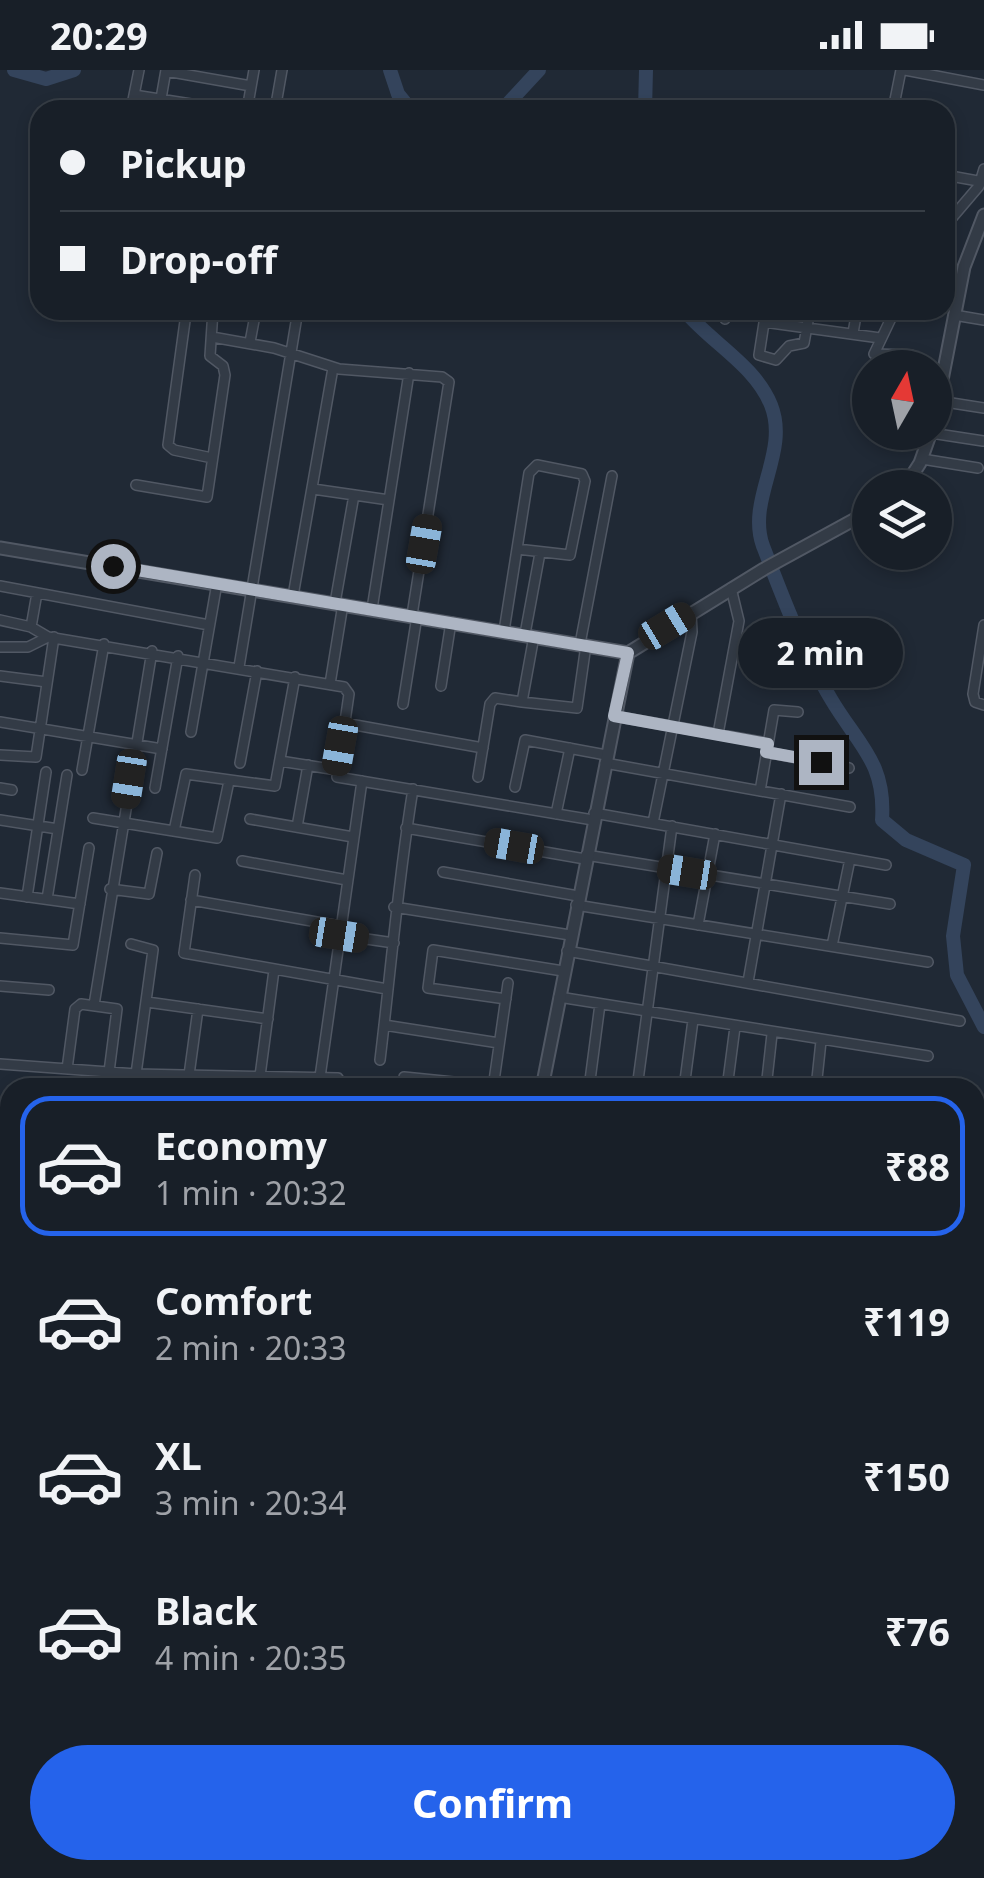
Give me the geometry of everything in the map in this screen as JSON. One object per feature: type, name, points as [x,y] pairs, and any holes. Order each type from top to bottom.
[{"type":"street","points":[[133,100],[138,70]]},
{"type":"street","points":[[161,98],[166,70],[251,86]]},
{"type":"street","points":[[249,100],[254,70]]},
{"type":"street","points":[[277,100],[282,70]]},
{"type":"street","points":[[896,100],[903,70],[950,75],[984,85]]},
{"type":"street","points":[[134,96],[172,100]]},
{"type":"street","points":[[955,214],[982,182],[984,168]]},
{"type":"street","points":[[955,177],[982,182]]},
{"type":"street","points":[[955,310],[964,267],[984,215]]},
{"type":"street","points":[[955,315],[984,320]]},
{"type":"street","points":[[136,485],[206,498],[225,375],[222,366],[210,356],[213,320]]},
{"type":"street","points":[[250,342],[254,320]]},
{"type":"street","points":[[238,667],[296,320]]},
{"type":"street","points":[[808,320],[807,328],[802,346],[789,346],[776,360],[759,355],[764,322],[807,328],[853,334],[880,338]]},
{"type":"street","points":[[853,334],[856,320]]},
{"type":"street","points":[[877,350],[889,320]]},
{"type":"street","points":[[943,350],[952,320]]},
{"type":"street","points":[[185,321],[168,445],[174,450],[212,458]]},
{"type":"street","points":[[212,337],[250,342],[333,368],[442,377],[450,388],[403,704]]},
{"type":"street","points":[[293,596],[333,368]]},
{"type":"street","points":[[372,608],[409,374]]},
{"type":"street","points":[[952,403],[984,408]]},
{"type":"street","points":[[952,436],[983,441]]},
{"type":"street","points":[[915,470],[925,450]]},
{"type":"street","points":[[922,459],[978,468]]},
{"type":"street","points":[[504,630],[517,549],[531,469],[537,465],[582,474],[585,481],[570,555],[517,549]]},
{"type":"street","points":[[478,777],[492,700],[577,708],[583,645],[612,476]]},
{"type":"street","points":[[313,488],[389,500]]},
{"type":"street","points":[[330,684],[354,495]]},
{"type":"street","points":[[2,549],[628,653],[731,588],[852,521]]},
{"type":"street","points":[[522,702],[540,553]]},
{"type":"street","points":[[191,732],[216,583]]},
{"type":"street","points":[[0,586],[209,625]]},
{"type":"street","points":[[718,734],[738,622],[731,588]]},
{"type":"street","points":[[31,627],[37,593]]},
{"type":"street","points":[[654,823],[692,632],[691,612]]},
{"type":"street","points":[[0,620],[31,627],[51,637],[152,651],[349,690],[337,778],[556,814],[654,823],[886,865]]},
{"type":"street","points":[[442,686],[451,622]]},
{"type":"street","points":[[984,625],[973,698],[984,704]]},
{"type":"street","points":[[0,647],[28,647],[51,637]]},
{"type":"street","points":[[0,755],[34,760],[51,637]]},
{"type":"street","points":[[82,770],[104,644]]},
{"type":"street","points":[[94,1005],[152,651]]},
{"type":"street","points":[[543,1078],[628,653]]},
{"type":"street","points":[[155,788],[178,656]]},
{"type":"street","points":[[240,763],[256,670]]},
{"type":"street","points":[[0,676],[47,682]]},
{"type":"street","points":[[174,831],[184,775],[274,787],[295,678]]},
{"type":"street","points":[[760,791],[774,710],[798,712]]},
{"type":"street","points":[[614,716],[718,734],[848,768]]},
{"type":"street","points":[[0,722],[162,748]]},
{"type":"street","points":[[344,724],[483,748]]},
{"type":"street","points":[[515,787],[523,742],[570,748],[664,774],[850,807]]},
{"type":"street","points":[[556,814],[570,748]]},
{"type":"street","points":[[280,761],[336,770]]},
{"type":"street","points":[[297,827],[308,765]]},
{"type":"street","points":[[27,897],[46,772]]},
{"type":"street","points":[[47,899],[67,776]]},
{"type":"street","points":[[93,818],[218,838],[229,781]]},
{"type":"street","points":[[320,1077],[362,782]]},
{"type":"street","points":[[0,788],[12,790]]},
{"type":"street","points":[[380,1060],[394,944],[394,907],[412,789]]},
{"type":"street","points":[[748,982],[781,794]]},
{"type":"street","points":[[250,819],[354,837]]},
{"type":"street","points":[[0,820],[58,829]]},
{"type":"street","points":[[638,1078],[672,826]]},
{"type":"street","points":[[406,828],[890,904]]},
{"type":"street","points":[[698,925],[715,834]]},
{"type":"street","points":[[0,938],[71,946],[89,848]]},
{"type":"street","points":[[110,889],[149,894],[157,853]]},
{"type":"street","points":[[832,946],[850,858]]},
{"type":"street","points":[[242,861],[347,880]]},
{"type":"street","points":[[443,872],[660,918],[928,962]]},
{"type":"street","points":[[196,875],[184,953],[388,989]]},
{"type":"street","points":[[0,893],[80,904]]},
{"type":"street","points":[[191,900],[394,944]]},
{"type":"street","points":[[394,907],[570,935]]},
{"type":"street","points":[[130,944],[152,950],[136,1074]]},
{"type":"street","points":[[506,1000],[428,988],[433,950],[564,971]]},
{"type":"street","points":[[567,951],[960,1020]]},
{"type":"street","points":[[260,1076],[274,970]]},
{"type":"street","points":[[494,1078],[508,983]]},
{"type":"street","points":[[0,986],[49,990]]},
{"type":"street","points":[[558,997],[928,1056]]},
{"type":"street","points":[[147,1002],[268,1020]]},
{"type":"street","points":[[591,1078],[600,1004]]},
{"type":"street","points":[[68,1070],[76,1006],[94,1005],[117,1009],[109,1072]]},
{"type":"street","points":[[189,1075],[198,1009]]},
{"type":"street","points":[[685,1078],[694,1020]]},
{"type":"street","points":[[384,1025],[499,1042]]},
{"type":"street","points":[[728,1078],[735,1028]]},
{"type":"street","points":[[767,1078],[772,1034]]},
{"type":"street","points":[[817,1078],[821,1041]]},
{"type":"street","points":[[0,1064],[136,1074],[330,1078]]},
{"type":"street","points":[[404,1077],[413,1078]]},
{"type":"waterway","points":[[14,70],[46,79],[74,70]]},
{"type":"waterway","points":[[390,70],[403,100]]},
{"type":"waterway","points":[[511,100],[539,70]]},
{"type":"waterway","points":[[645,100],[646,70]]},
{"type":"waterway","points":[[693,320],[754,378],[771,405],[775,441],[760,511],[763,546],[812,664],[875,768],[882,820],[906,840],[964,865],[953,936],[957,975],[984,1027]]},
{"type":"route","points":[[113,566],[628,653],[614,716],[768,744],[766,752],[821,762]]}]
